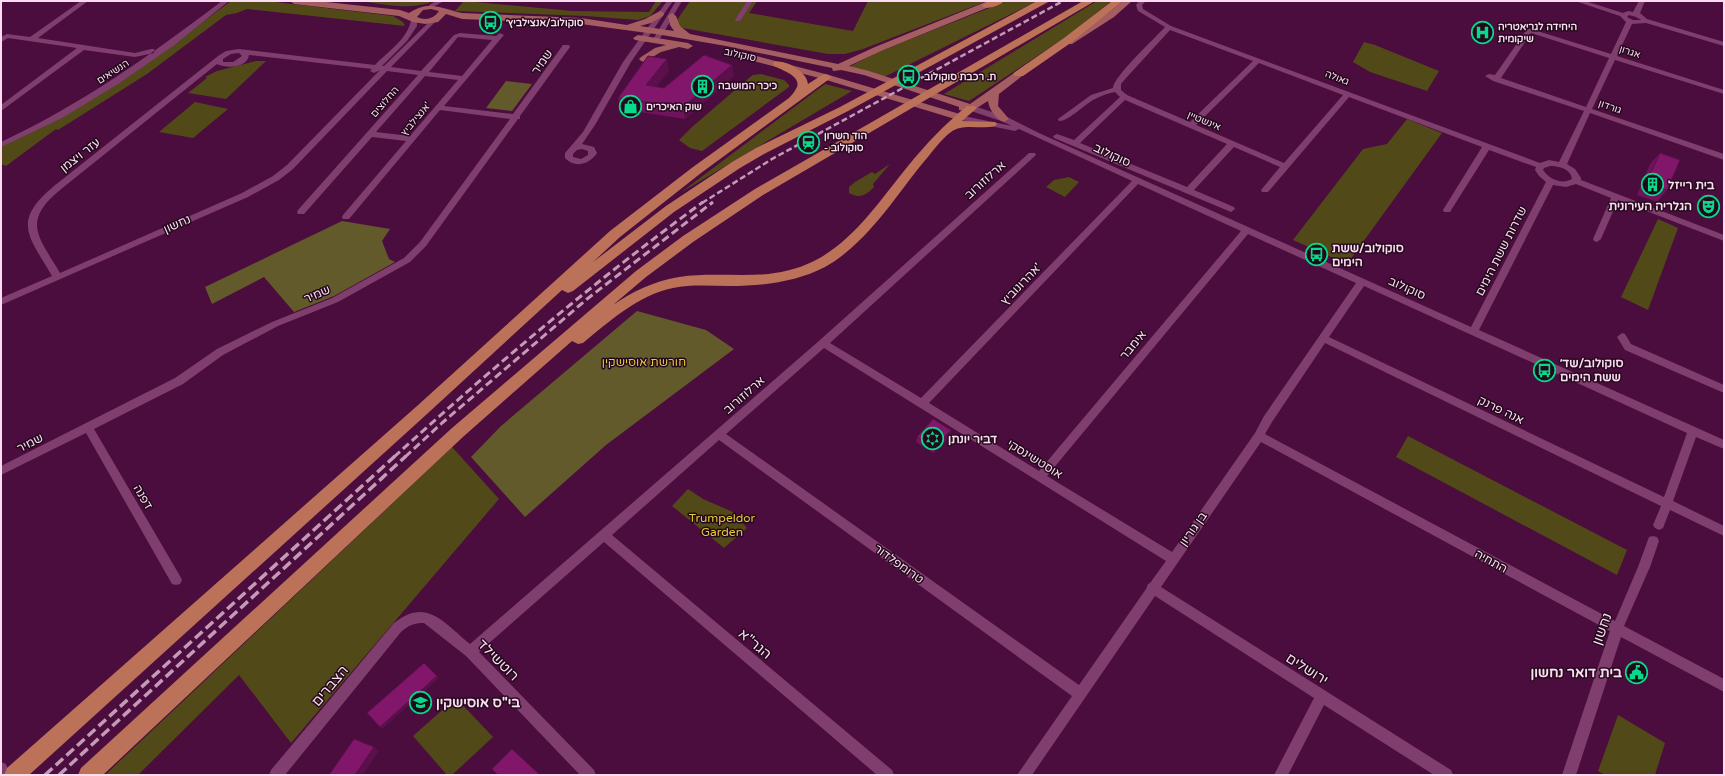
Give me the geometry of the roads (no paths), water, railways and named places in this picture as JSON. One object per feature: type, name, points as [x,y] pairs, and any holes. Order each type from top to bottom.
[{"type":"highway","points":[[422,410],[556,298],[690,194],[760,151],[844,109],[1045,1]]},
{"type":"highway","points":[[88,775],[474,417],[641,274],[688,239],[759,192],[1090,1]]},
{"type":"highway","points":[[1019,74],[1068,40],[1118,1]]},
{"type":"highway","points":[[778,64],[797,74],[803,82],[801,90],[792,102]]},
{"type":"highway","points":[[18,772],[422,410],[615,234],[691,175],[826,77]]},
{"type":"highway","points":[[474,417],[595,326],[643,293],[674,282],[754,280],[772,278],[803,271],[831,257],[864,228],[947,129],[971,108]]},
{"type":"highway","points":[[947,129],[964,124],[990,124]]},
{"type":"main road","points":[[294,1],[400,13],[413,18],[414,13],[420,8]]},
{"type":"main road","points":[[326,1],[402,10],[420,8]]},
{"type":"main road","points":[[826,77],[838,77],[944,106],[971,108],[1128,1]]},
{"type":"main road","points":[[826,77],[839,67],[878,49],[994,2]]},
{"type":"main road","name":"סוקולוב","points":[[420,8],[431,6],[442,7],[462,16],[565,20],[662,32],[717,50],[826,77],[959,117]]},
{"type":"main road","points":[[435,20],[441,16],[442,7]]},
{"type":"main road","points":[[621,26],[642,24],[660,14]]},
{"type":"main road","points":[[644,59],[658,50],[688,41],[676,29],[672,16]]},
{"type":"main road","name":"סוקולוב","points":[[413,18],[421,22],[451,19],[536,25],[656,41],[688,41],[760,51],[866,73],[971,108]]},
{"type":"main road","points":[[760,51],[836,58],[878,49]]},
{"type":"main road","points":[[996,90],[992,103],[994,109],[1004,119]]},
{"type":"street","points":[[31,40],[85,1]]},
{"type":"street","name":"הנשיאים","points":[[1,139],[76,100],[136,58],[151,51],[216,1]]},
{"type":"street","name":"הנשיאים","points":[[1,145],[58,116],[115,83],[166,47],[226,1]]},
{"type":"street","points":[[442,7],[447,1]]},
{"type":"street","points":[[574,148],[585,134],[642,38],[670,1]]},
{"type":"street","points":[[656,41],[672,16],[679,1]]},
{"type":"street","points":[[738,20],[750,1]]},
{"type":"street","name":"גאולה","points":[[1143,1],[1138,7],[1140,10],[1169,27],[1540,166]]},
{"type":"street","points":[[1578,1],[1623,15],[1628,13],[1636,14],[1644,20],[1724,44]]},
{"type":"street","points":[[1636,14],[1642,1]]},
{"type":"street","points":[[1623,15],[1624,18],[1630,22],[1640,23],[1644,20]]},
{"type":"street","name":"נחשון","points":[[335,120],[376,68],[407,36],[414,26],[413,18]]},
{"type":"street","name":"נחשון","points":[[1,302],[266,184],[290,167],[435,20]]},
{"type":"street","points":[[1562,165],[1630,22]]},
{"type":"street","points":[[1062,119],[1090,98],[1103,91],[1117,90],[1117,84],[1169,27]]},
{"type":"street","name":"אגרון","points":[[1493,78],[1529,30],[1724,92]]},
{"type":"street","name":"החלוצים","points":[[301,212],[456,36],[500,36]]},
{"type":"street","name":"אנצילביץ'","points":[[346,217],[500,36]]},
{"type":"street","points":[[4,38],[83,47],[136,58]]},
{"type":"street","points":[[1,109],[83,47]]},
{"type":"street","name":"שמיר","points":[[1,471],[178,381],[220,352],[275,324],[335,300],[407,260],[423,244],[566,48]]},
{"type":"street","name":"עזר ויצמן","points":[[57,276],[33,235],[32,220],[36,210],[48,195],[199,76],[224,54],[232,51],[244,52]]},
{"type":"street","points":[[243,60],[246,56],[244,52],[267,56],[464,78]]},
{"type":"street","points":[[243,60],[267,56]]},
{"type":"street","points":[[219,59],[220,63],[225,65]]},
{"type":"street","name":"עזר ויצמן","points":[[199,76],[211,69],[235,64],[243,60]]},
{"type":"street","points":[[1191,126],[1258,60]]},
{"type":"street","name":"גורדון","points":[[1493,78],[1724,157]]},
{"type":"street","name":"אינשטיין","points":[[1117,90],[1124,97],[1285,166]]},
{"type":"street","points":[[1265,190],[1348,94]]},
{"type":"street","points":[[1074,144],[1124,97]]},
{"type":"street","points":[[439,108],[517,117]]},
{"type":"street","name":"סוקולוב","points":[[971,108],[1004,119],[1137,181],[1724,445]]},
{"type":"street","name":"סוקולוב","points":[[959,117],[1036,135]]},
{"type":"street","points":[[370,134],[412,139]]},
{"type":"street","points":[[1056,136],[1231,210]]},
{"type":"street","points":[[1188,191],[1232,144]]},
{"type":"street","points":[[1447,210],[1487,146]]},
{"type":"street","name":"ארלוזורוב","points":[[470,652],[823,343],[1032,155]]},
{"type":"street","points":[[1576,181],[1576,174],[1567,167],[1549,163],[1540,166],[1540,173],[1550,181],[1564,185],[1576,181],[1724,238]]},
{"type":"street","name":"אהרונוביץ'","points":[[922,404],[1137,181]]},
{"type":"street","name":"שדרות ששת הימים","points":[[1473,332],[1550,181]]},
{"type":"street","points":[[1597,239],[1616,196]]},
{"type":"street","name":"אימבר","points":[[1040,477],[1246,230]]},
{"type":"street","name":"בן גוריון","points":[[1024,775],[1172,559],[1259,436],[1268,418],[1362,282]]},
{"type":"street","points":[[1622,337],[1628,347],[1724,389]]},
{"type":"street","name":"אנה פרנק","points":[[1323,338],[1724,531]]},
{"type":"street","name":"אוסטשינסקי","points":[[823,343],[1172,559]]},
{"type":"street","name":"דפנה","points":[[88,427],[176,580]]},
{"type":"street","points":[[1659,525],[1693,431]]},
{"type":"street","name":"טרומפלדור","points":[[719,434],[1080,694]]},
{"type":"street","name":"התחיה","points":[[1259,436],[1724,686]]},
{"type":"street","name":"הגר\"א","points":[[604,535],[887,775]]},
{"type":"street","name":"נחשון","points":[[1569,775],[1617,629],[1644,567],[1653,541]]},
{"type":"street","name":"ירושלים","points":[[1152,588],[1446,775]]},
{"type":"street","name":"רוטשילד","points":[[410,618],[426,617],[470,652],[589,775]]},
{"type":"street","name":"הצברים","points":[[276,775],[390,637],[404,622],[410,618]]},
{"type":"street","points":[[1281,775],[1322,696]]},
{"type":"street","points":[[1,769],[3,775]]},
{"type":"railway","points":[[702,203],[772,159],[1063,1]]},
{"type":"railway","points":[[394,457],[545,325],[703,202]]},
{"type":"railway","points":[[405,457],[442,423],[587,299],[713,202]]},
{"type":"railway","points":[[45,775],[395,456]]},
{"type":"railway","points":[[59,775],[406,456]]},
{"type":"place","name":"סוקולוב/אנצילביץ׳","points":[[490,23]]},
{"type":"place","name":"היחידה לגריאטריה שיקומית","points":[[1483,33]]},
{"type":"place","name":"ת. רכבת סוקולוב","points":[[909,77]]},
{"type":"place","name":"כיכר המושבה","points":[[702,86]]},
{"type":"place","name":"שוק האיכרים","points":[[631,107]]},
{"type":"place","name":"הוד השרון - סוקולוב","points":[[809,142]]},
{"type":"place","name":"בית רייזל","points":[[1653,185]]},
{"type":"place","name":"הגלריה העירונית","points":[[1708,206]]},
{"type":"place","name":"סוקולוב/ששת הימים","points":[[1316,255]]},
{"type":"place","name":"סוקולוב/שד׳ ששת הימים","points":[[1544,370]]},
{"type":"place","name":"דביר יונתן","points":[[933,439]]},
{"type":"place","name":"בית דואר נחשון","points":[[1637,672]]},
{"type":"place","name":"בי\"ס אוסישקין","points":[[421,702]]},
{"type":"park label","name":"חורשת אוסישקין","points":[[644,362]]},
{"type":"park label","name":"Trumpeldor Garden","points":[[722,525]]}]
